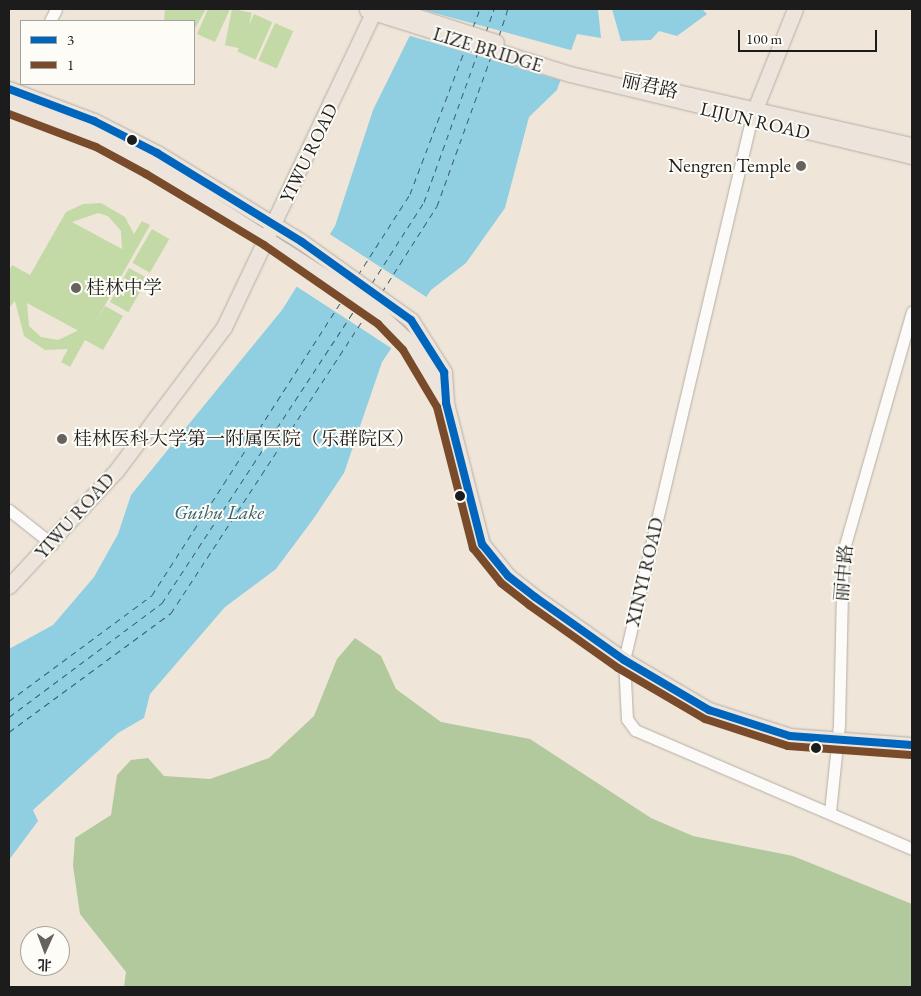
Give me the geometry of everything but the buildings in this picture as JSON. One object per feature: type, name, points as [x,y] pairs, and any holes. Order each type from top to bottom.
[{"type":"main road","points":[[393,9],[408,20]]},
{"type":"main road","points":[[795,9],[753,115],[912,146]]},
{"type":"main road","points":[[370,10],[408,20]]},
{"type":"main road","name":"YIWU ROAD","points":[[9,586],[52,544],[162,414],[224,327],[370,10]]},
{"type":"main road","name":"LIZE BRIDGE","points":[[408,20],[571,70]]},
{"type":"main road","name":"LIJUN ROAD","points":[[571,70],[912,156]]},
{"type":"main road","points":[[14,94],[121,133],[297,248],[384,316],[411,344],[446,403]]},
{"type":"main road","points":[[297,248],[394,304],[424,335],[444,372],[446,403],[476,525],[495,563],[624,660],[685,699],[738,721],[790,736],[912,745]]},
{"type":"street","name":"XINYI ROAD","points":[[753,115],[624,660],[624,702],[635,730],[830,812],[912,849]]},
{"type":"street","name":"丽中路","points":[[830,812],[838,741],[842,552],[912,312]]},
{"type":"street","points":[[9,510],[52,544]]},
{"type":"green space","points":[[165,9],[206,9],[195,28],[195,20],[164,20]]},
{"type":"green space","points":[[208,9],[230,9],[215,42],[197,34]]},
{"type":"green space","points":[[232,9],[252,13],[245,49],[225,45]]},
{"type":"green space","points":[[254,14],[272,22],[256,60],[237,51]]},
{"type":"green space","points":[[275,23],[293,31],[277,69],[258,60]]},
{"type":"green space","points":[[101,203],[125,217],[134,234],[142,221],[150,225],[91,330],[105,306],[123,316],[103,350],[85,340],[70,367],[61,362],[68,349],[45,350],[24,336],[15,301],[9,308],[9,271],[12,265],[30,275],[66,212],[83,204]],"holes":[[[98,213],[108,216],[121,231],[122,249],[72,222]],[[27,303],[77,330],[77,331],[58,340],[41,337],[29,326]]]},
{"type":"green space","points":[[152,229],[169,239],[150,273],[133,263]]},
{"type":"green space","points":[[129,268],[147,278],[128,312],[110,302]]},
{"type":"green space","points":[[355,638],[381,656],[396,689],[441,722],[530,739],[651,818],[693,836],[793,856],[912,904],[912,987],[124,987],[126,972],[80,914],[73,866],[75,838],[111,815],[117,775],[131,760],[148,758],[164,776],[210,779],[269,758],[314,716],[337,659]]},
{"type":"water","name":"Guihu Lake","points":[[423,9],[598,9],[601,38],[577,34],[557,90],[529,117],[505,208],[466,263],[431,290],[382,362],[344,473],[314,518],[276,569],[225,607],[150,694],[144,718],[118,733],[33,810],[38,821],[9,860],[9,649],[53,625],[94,577],[118,534],[131,495],[282,310],[335,226],[373,110]]},
{"type":"water","points":[[612,9],[702,9],[707,14],[677,36],[659,31],[651,40],[621,41]]},
{"type":"pier","points":[[420,9],[574,51],[563,81],[407,35]]},
{"type":"pier","points":[[328,233],[429,299],[396,351],[294,285]]},
{"type":"ferry route","points":[[473,27],[480,9]]},
{"type":"ferry route","points":[[486,32],[494,9]]},
{"type":"ferry route","points":[[499,36],[508,9]]},
{"type":"ferry route","points":[[358,275],[410,194],[465,49]]},
{"type":"ferry route","points":[[372,283],[424,202],[478,52]]},
{"type":"ferry route","points":[[382,292],[437,206],[491,57]]},
{"type":"ferry route","points":[[9,701],[152,595],[344,297]]},
{"type":"ferry route","points":[[9,717],[162,603],[358,305]]},
{"type":"ferry route","points":[[9,732],[171,613],[367,314]]},
{"type":"transit line","name":"3","points":[[9,89],[94,121],[157,153],[302,242],[411,320],[444,372],[446,403],[482,544],[508,576],[535,597],[624,660],[709,710],[790,736],[912,745]]},
{"type":"transit line","name":"1","points":[[9,114],[96,147],[146,174],[264,245],[378,324],[403,350],[437,407],[473,548],[501,583],[529,605],[618,668],[705,719],[788,746],[911,755]]},
{"type":"place","name":"Nengren Temple","points":[[801,166]]},
{"type":"place","name":"桂林中学","points":[[76,288]]},
{"type":"place","name":"桂林医科大学第一附属医院（乐群院区）","points":[[62,439]]}]
